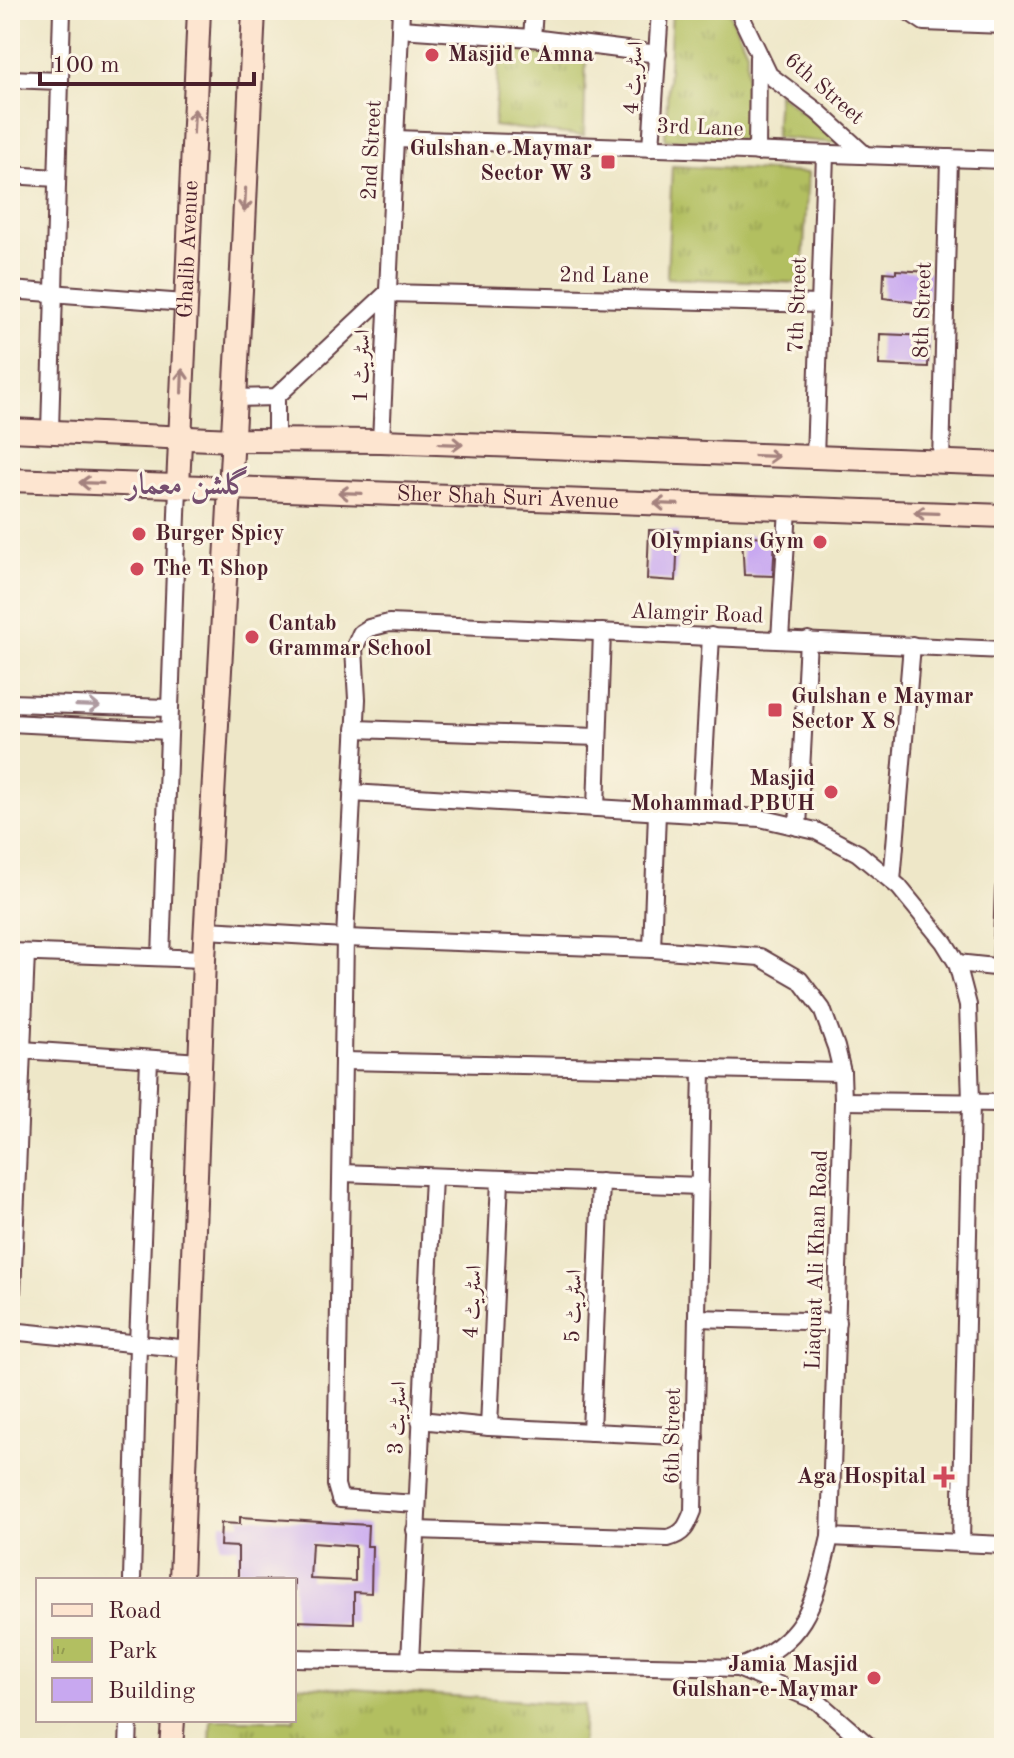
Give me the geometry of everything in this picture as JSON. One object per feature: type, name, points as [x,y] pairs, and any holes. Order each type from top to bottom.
[{"type":"street","points":[[50,431],[62,10]]},
{"type":"street","name":"Ghalib Avenue","points":[[178,487],[199,10]]},
{"type":"street","points":[[181,1578],[204,959],[254,10]]},
{"type":"street","name":"2nd Street","points":[[387,293],[401,10]]},
{"type":"street","points":[[532,38],[534,10]]},
{"type":"street","name":"اسٹریٹ 4","points":[[651,148],[660,10]]},
{"type":"street","name":"6th Street","points":[[738,10],[769,75],[818,112],[865,155]]},
{"type":"street","points":[[906,10],[924,22],[958,16],[1004,25]]},
{"type":"street","points":[[400,29],[532,38],[658,54]]},
{"type":"street","points":[[757,152],[758,53]]},
{"type":"street","points":[[10,79],[59,81]]},
{"type":"street","name":"3rd Lane","points":[[395,139],[1004,160]]},
{"type":"street","name":"7th Street","points":[[815,458],[825,154]]},
{"type":"street","name":"8th Street","points":[[941,462],[949,158]]},
{"type":"street","points":[[10,175],[56,178]]},
{"type":"street","points":[[10,290],[185,303]]},
{"type":"street","points":[[234,398],[276,397],[387,293]]},
{"type":"street","name":"2nd Lane","points":[[387,293],[820,304]]},
{"type":"street","name":"اسٹریٹ 1","points":[[381,441],[387,293]]},
{"type":"street","points":[[276,397],[276,440]]},
{"type":"street","points":[[10,430],[1004,464]]},
{"type":"street","name":"Sher Shah Suri Avenue","points":[[10,480],[1004,516]]},
{"type":"street","points":[[161,957],[178,487]]},
{"type":"street","points":[[780,639],[788,509]]},
{"type":"street","name":"Alamgir Road","points":[[355,729],[354,649],[361,633],[389,623],[1004,650]]},
{"type":"street","points":[[596,808],[602,632]]},
{"type":"street","points":[[701,815],[711,636]]},
{"type":"street","points":[[798,827],[808,640]]},
{"type":"street","points":[[892,881],[912,645]]},
{"type":"street","points":[[10,703],[169,708]]},
{"type":"street","points":[[10,723],[169,731]]},
{"type":"street","points":[[417,1504],[340,1499],[336,1485],[345,938],[355,729],[598,737]]},
{"type":"street","points":[[352,793],[760,818],[816,831],[858,853],[892,881],[944,942],[957,963],[968,1005],[971,1101],[961,1542]]},
{"type":"street","points":[[652,949],[657,812]]},
{"type":"street","points":[[957,963],[1003,968],[1004,889]]},
{"type":"street","name":"Liaquat Ali Khan Road","points":[[207,930],[652,949],[760,957],[800,980],[822,1009],[842,1072],[830,1537],[817,1592],[803,1620],[785,1643],[764,1658],[738,1668],[296,1658]]},
{"type":"street","points":[[10,1342],[22,1050],[18,953],[204,959]]},
{"type":"street","points":[[22,1050],[200,1062]]},
{"type":"street","points":[[132,1578],[149,1059]]},
{"type":"street","points":[[344,1061],[842,1072]]},
{"type":"street","name":"6th Street","points":[[415,1530],[668,1538],[680,1535],[687,1526],[693,1511],[702,1069]]},
{"type":"street","points":[[843,1101],[1004,1103]]},
{"type":"street","points":[[342,1173],[700,1186]]},
{"type":"street","name":"اسٹریٹ 3","points":[[410,1662],[433,1177]]},
{"type":"street","name":"اسٹریٹ 4","points":[[489,1427],[500,1180]]},
{"type":"street","name":"اسٹریٹ 5","points":[[591,1432],[601,1182]]},
{"type":"street","points":[[697,1318],[837,1322]]},
{"type":"street","points":[[10,1331],[190,1349]]},
{"type":"street","points":[[420,1420],[489,1427],[695,1437]]},
{"type":"street","points":[[830,1537],[1004,1545]]},
{"type":"street","points":[[738,1668],[817,1701],[871,1748]]},
{"type":"street","points":[[128,1748],[129,1722]]},
{"type":"street","points":[[171,1748],[173,1722]]},
{"type":"green space","points":[[672,10],[728,10],[747,51],[745,139],[665,140]]},
{"type":"green space","points":[[500,47],[586,56],[584,136],[494,126]]},
{"type":"green space","points":[[778,93],[843,144],[775,137]]},
{"type":"green space","points":[[672,166],[808,173],[802,283],[667,278]]},
{"type":"green space","points":[[296,1685],[584,1705],[582,1748],[210,1748],[211,1722],[296,1722]]},
{"type":"building","points":[[896,270],[930,272],[928,304],[883,298],[884,272],[896,273]]},
{"type":"building","points":[[880,334],[929,336],[928,367],[879,365]]},
{"type":"building","points":[[649,530],[678,531],[676,581],[647,579]]},
{"type":"building","points":[[742,535],[775,538],[773,576],[744,575]]},
{"type":"building","points":[[240,1517],[368,1525],[367,1546],[372,1546],[371,1593],[354,1592],[354,1623],[296,1621],[296,1578],[238,1578],[238,1547],[220,1546],[221,1523],[240,1524]],"holes":[[[312,1543],[355,1546],[355,1581],[310,1579]]]},
{"type":"place","name":"Masjid e Amna","points":[[432,55]]},
{"type":"place","name":"Gulshan e Maymar Sector W 3","points":[[608,162]]},
{"type":"place","name":"Burger Spicy","points":[[139,534]]},
{"type":"place","name":"Olympians Gym","points":[[820,542]]},
{"type":"place","name":"The T Shop","points":[[137,569]]},
{"type":"place","name":"Cantab Grammar School","points":[[252,637]]},
{"type":"place","name":"Gulshan e Maymar Sector X 8","points":[[775,710]]},
{"type":"place","name":"Masjid Mohammad PBUH","points":[[831,792]]},
{"type":"place","name":"Aga Hospital","points":[[944,1477]]},
{"type":"place","name":"Jamia Masjid Gulshan-e-Maymar","points":[[874,1678]]},
{"type":"district","name":"گلشن معمار","points":[[188,486]]}]
